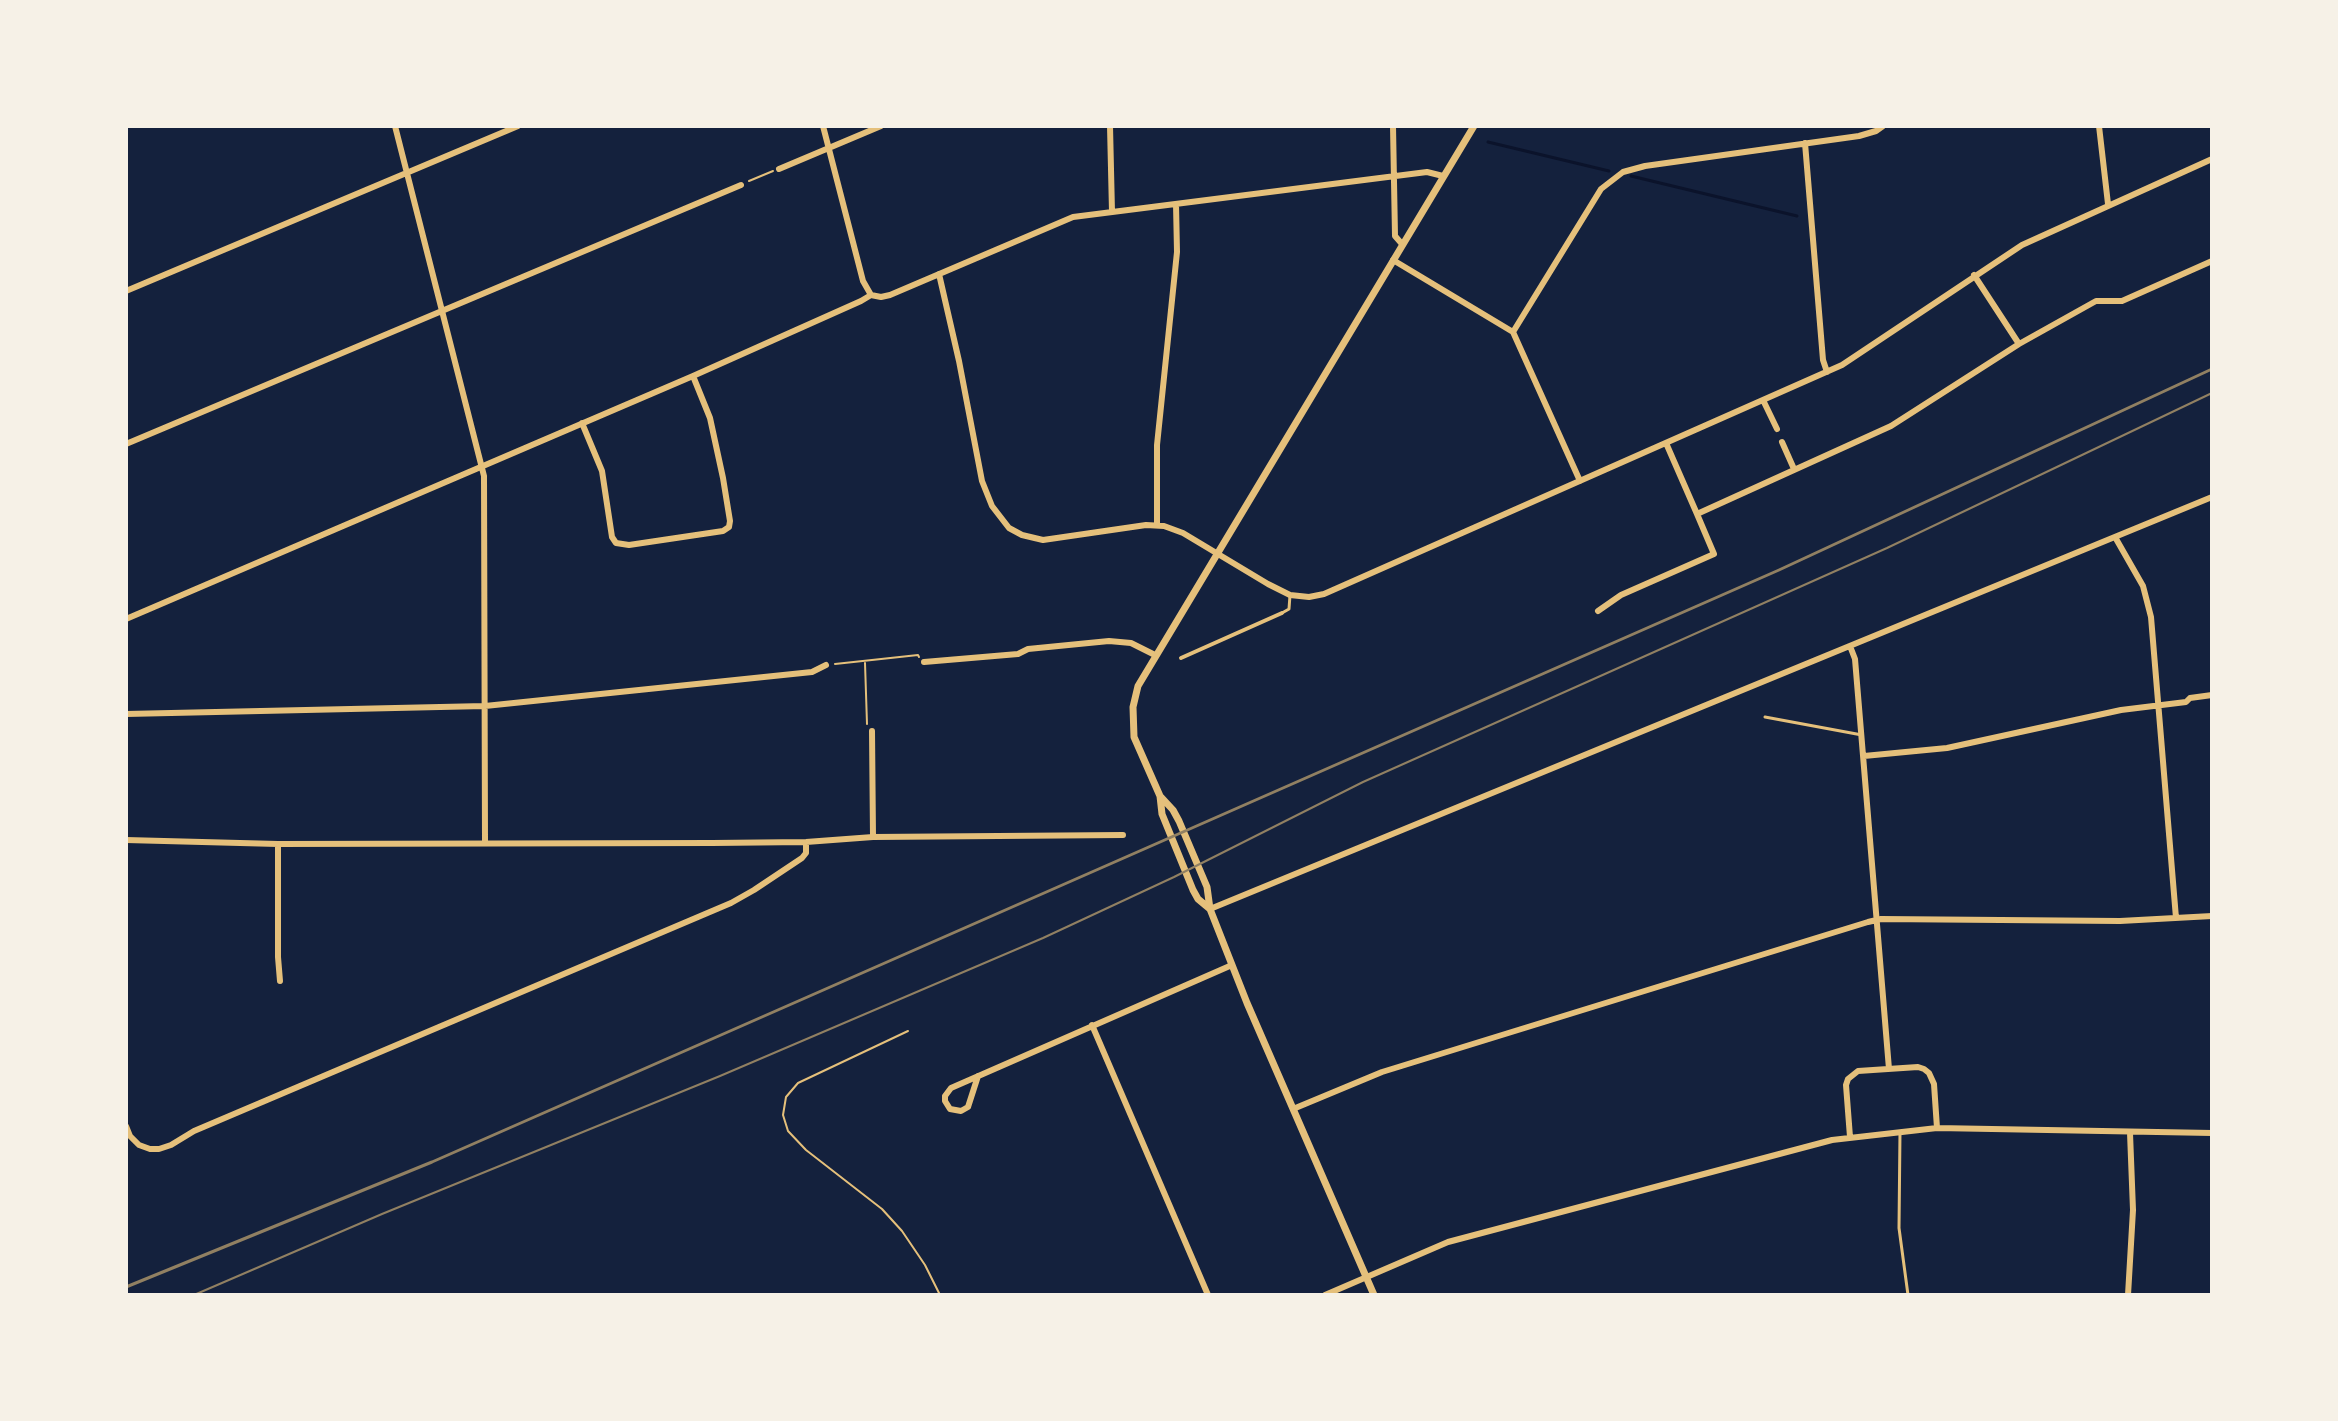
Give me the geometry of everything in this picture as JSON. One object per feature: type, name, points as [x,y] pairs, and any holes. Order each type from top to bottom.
[{"type":"street","points":[[395,126],[483,467],[485,843]]},
{"type":"street","points":[[126,291],[518,126]]},
{"type":"street","points":[[823,126],[863,281],[871,295]]},
{"type":"street","points":[[779,169],[881,126]]},
{"type":"street","points":[[1110,126],[1112,212]]},
{"type":"street","points":[[1393,126],[1395,236],[1402,244]]},
{"type":"street","points":[[1210,909],[1193,890],[1162,814],[1160,796],[1134,737],[1132,716],[1138,686],[1474,126]]},
{"type":"street","points":[[1513,332],[1590,206],[1611,180],[1623,172],[1645,166],[1867,134],[1883,126]]},
{"type":"street","points":[[2099,126],[2108,204]]},
{"type":"street","points":[[1805,143],[1823,360],[1827,372]]},
{"type":"street","points":[[939,274],[982,481],[1000,518],[1017,532],[1043,540],[1157,524],[1183,533],[1290,595],[1309,597],[1324,594],[1827,372],[2022,245],[2212,159]]},
{"type":"street","points":[[126,619],[693,376],[871,295],[890,295],[1073,217],[1427,172],[1443,176]]},
{"type":"street","points":[[126,444],[741,185]]},
{"type":"street","points":[[1157,524],[1157,445],[1177,261],[1176,204]]},
{"type":"street","points":[[1393,260],[1513,332],[1580,481]]},
{"type":"street","points":[[1697,514],[1891,426],[2019,344],[2096,301],[2122,301],[2212,261]]},
{"type":"street","points":[[1974,275],[2019,344]]},
{"type":"street","points":[[582,423],[602,471],[612,537],[616,543],[629,545],[723,531],[729,527],[730,521],[723,478],[710,418],[693,376]]},
{"type":"street","points":[[1763,400],[1777,429]]},
{"type":"street","points":[[1782,442],[1794,469]]},
{"type":"street","points":[[1598,611],[1621,595],[1714,554],[1666,443]]},
{"type":"street","points":[[1210,909],[2212,497]]},
{"type":"street","points":[[2115,537],[2138,575],[2147,601],[2159,705],[2176,918]]},
{"type":"street","points":[[1181,658],[1282,613]]},
{"type":"street","points":[[924,662],[1018,654],[1028,649],[1109,641],[1131,643],[1155,655]]},
{"type":"street","points":[[1850,646],[1855,659],[1864,756],[1889,1069]]},
{"type":"street","points":[[126,714],[485,706],[812,672],[826,665]]},
{"type":"street","points":[[1864,756],[1947,748],[2121,710],[2186,702],[2190,698],[2212,695]]},
{"type":"street","points":[[872,731],[873,837]]},
{"type":"street","points":[[1160,796],[1179,821],[1209,894],[1210,909],[1232,965],[1374,1295]]},
{"type":"street","points":[[126,840],[278,844],[806,842],[873,837],[1123,835]]},
{"type":"street","points":[[126,1126],[139,1145],[159,1149],[171,1145],[208,1125],[731,903],[802,858],[806,853],[806,842]]},
{"type":"street","points":[[278,844],[280,981]]},
{"type":"street","points":[[1293,1109],[1382,1072],[1876,920],[2120,921],[2212,916]]},
{"type":"street","points":[[978,1076],[968,1107],[961,1111],[950,1109],[945,1101],[951,1088],[1092,1025],[1232,965]]},
{"type":"street","points":[[1092,1025],[1208,1295]]},
{"type":"street","points":[[1850,1137],[1846,1085],[1858,1071],[1918,1067],[1929,1073],[1934,1084],[1937,1128]]},
{"type":"street","points":[[1325,1295],[1448,1242],[1832,1140],[1937,1128],[2212,1133]]},
{"type":"street","points":[[2128,1295],[2133,1210],[2130,1133]]},
{"type":"lane","points":[[1282,613],[1289,609],[1290,595]]},
{"type":"lane","points":[[1765,717],[1862,735]]},
{"type":"lane","points":[[1900,1132],[1899,1228],[1908,1295]]},
{"type":"path","points":[[752,180],[779,169]]},
{"type":"path","points":[[826,665],[918,655]]},
{"type":"path","points":[[865,661],[866,720],[872,731]]},
{"type":"path","points":[[908,1031],[798,1083],[786,1097],[783,1115],[788,1131],[806,1150],[882,1209],[902,1231],[920,1256],[940,1295]]},
{"type":"waterway","points":[[1488,142],[1609,171]]},
{"type":"waterway","points":[[1631,176],[1797,216]]},
{"type":"tram line","points":[[194,1295],[1043,938],[1174,877],[1363,782],[1887,548],[2212,393]]},
{"type":"railway","points":[[126,1287],[432,1162],[1779,570],[2212,369]]}]
